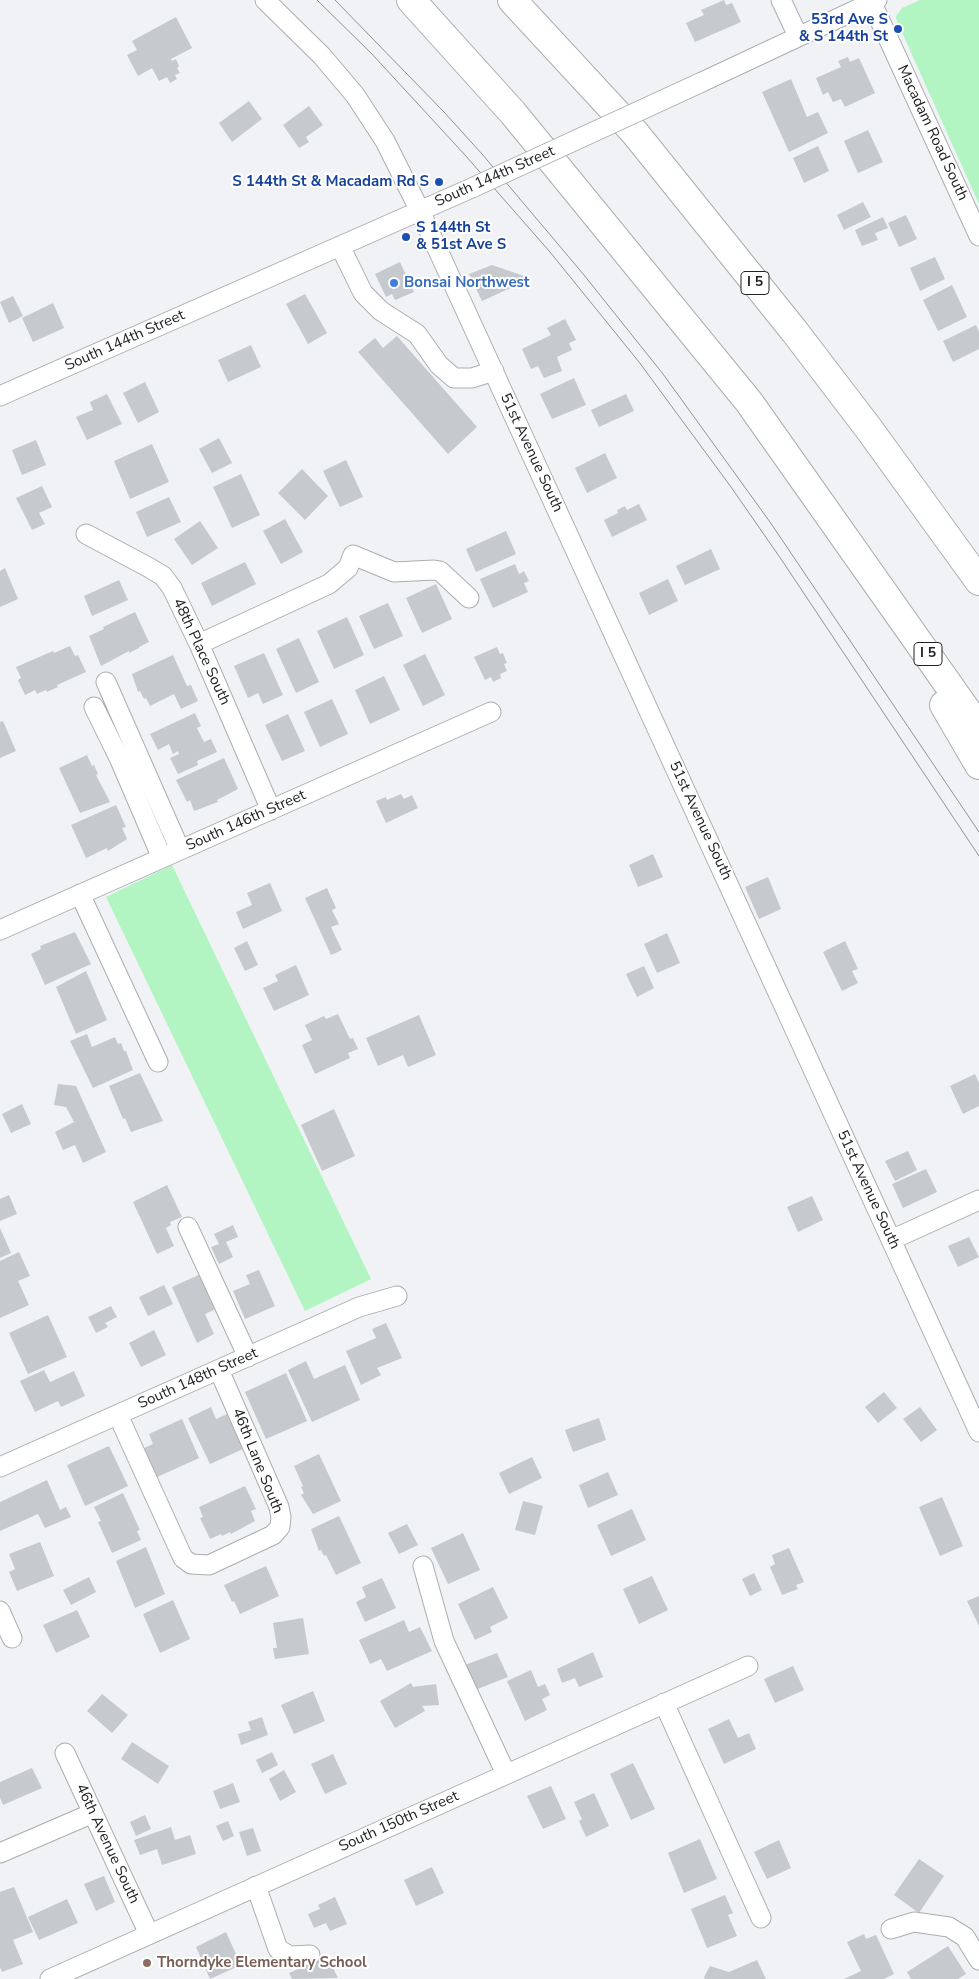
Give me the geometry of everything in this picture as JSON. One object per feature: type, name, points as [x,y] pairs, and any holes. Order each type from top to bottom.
[{"type":"highway","name":"I 5","points":[[411,0],[512,113],[749,402],[979,728]]},
{"type":"highway","name":"I 5","points":[[435,0],[512,113]]},
{"type":"highway","name":"I 5","points":[[512,0],[641,140],[801,339],[869,429],[979,582]]},
{"type":"highway","points":[[876,580],[979,765]]},
{"type":"street","points":[[265,0],[322,56],[356,95],[384,141],[420,211]]},
{"type":"street","points":[[781,0],[798,36]]},
{"type":"street","name":"South 144th Street","points":[[0,396],[474,187],[875,1]]},
{"type":"street","name":"Macadam Road South","points":[[875,1],[979,236]]},
{"type":"street","name":"51st Avenue South","points":[[420,211],[979,1432]]},
{"type":"street","points":[[340,246],[363,293],[381,311],[416,334],[439,365],[454,378],[472,378],[494,371]]},
{"type":"street","name":"48th Place South","points":[[86,534],[163,576],[172,588],[271,810]]},
{"type":"street","points":[[198,644],[329,584],[348,568],[353,555],[394,572],[440,571],[469,598]]},
{"type":"street","points":[[106,682],[180,850]]},
{"type":"street","points":[[94,707],[120,760],[162,858]]},
{"type":"street","name":"South 146th Street","points":[[0,930],[491,712]]},
{"type":"street","points":[[80,894],[158,1062]]},
{"type":"street","points":[[891,1240],[979,1200]]},
{"type":"street","points":[[188,1227],[248,1356]]},
{"type":"street","name":"South 148th Street","points":[[0,1467],[359,1307],[397,1296]]},
{"type":"street","name":"46th Lane South","points":[[118,1415],[183,1558],[191,1564],[209,1565],[273,1535],[280,1527],[281,1517],[279,1507],[219,1370]]},
{"type":"street","points":[[423,1566],[444,1641],[506,1774]]},
{"type":"street","points":[[0,1611],[12,1638]]},
{"type":"street","name":"South 150th Street","points":[[50,1979],[748,1666]]},
{"type":"street","points":[[664,1703],[761,1918]]},
{"type":"street","name":"46th Avenue South","points":[[65,1753],[149,1934]]},
{"type":"street","points":[[0,1853],[93,1813]]},
{"type":"street","points":[[256,1886],[278,1949],[290,1956],[310,1954]]},
{"type":"street","points":[[891,1929],[914,1922],[949,1927],[965,1937],[979,1960]]},
{"type":"green space","points":[[920,0],[979,0],[979,204],[896,19],[902,8]]},
{"type":"green space","points":[[172,865],[371,1279],[305,1311],[106,897]]},
{"type":"building","points":[[724,0],[726,5],[732,3],[741,22],[695,42],[686,23],[704,15],[701,10]]},
{"type":"building","points":[[176,17],[192,48],[171,59],[172,61],[176,59],[179,66],[177,68],[180,73],[175,75],[177,79],[170,83],[167,77],[159,81],[152,68],[138,76],[127,55],[137,50],[132,41]]},
{"type":"building","points":[[848,57],[850,62],[859,58],[875,93],[845,107],[841,99],[833,102],[828,92],[823,95],[816,78],[841,67],[838,61]]},
{"type":"building","points":[[791,79],[807,117],[818,112],[828,133],[789,152],[762,92]]},
{"type":"building","points":[[249,101],[262,119],[232,142],[219,123]]},
{"type":"building","points":[[309,106],[323,125],[306,137],[309,142],[299,148],[283,125]]},
{"type":"building","points":[[868,130],[883,162],[858,173],[844,141]]},
{"type":"building","points":[[818,146],[829,171],[804,183],[793,158]]},
{"type":"building","points":[[863,202],[871,217],[844,230],[837,215]]},
{"type":"building","points":[[906,215],[917,239],[899,247],[888,223]]},
{"type":"building","points":[[883,217],[888,228],[875,233],[878,240],[862,246],[855,230]]},
{"type":"building","points":[[935,257],[945,279],[920,291],[910,268]]},
{"type":"building","name":"Bonsai Northwest","points":[[400,262],[414,292],[395,300],[392,294],[386,297],[375,274]]},
{"type":"building","points":[[492,265],[527,277],[526,281],[482,301],[469,274]]},
{"type":"building","points":[[952,285],[967,317],[938,331],[923,300]]},
{"type":"building","points":[[305,294],[327,333],[308,344],[286,304]]},
{"type":"building","points":[[13,296],[23,316],[9,323],[0,302]]},
{"type":"building","points":[[53,303],[64,328],[33,342],[22,318]]},
{"type":"building","points":[[565,319],[576,340],[569,343],[572,350],[557,357],[562,371],[544,378],[538,366],[531,369],[522,349],[551,335],[547,328]]},
{"type":"building","points":[[976,325],[979,332],[979,349],[953,362],[943,341]]},
{"type":"building","points":[[397,336],[477,427],[448,454],[358,352],[375,338],[383,348]]},
{"type":"building","points":[[251,345],[261,367],[228,382],[218,360]]},
{"type":"building","points":[[574,378],[586,405],[552,419],[540,394]]},
{"type":"building","points":[[145,382],[159,412],[138,423],[123,393]]},
{"type":"building","points":[[107,394],[122,424],[87,440],[76,417],[93,410],[90,402]]},
{"type":"building","points":[[626,394],[634,411],[599,427],[591,410]]},
{"type":"building","points":[[219,438],[232,463],[212,473],[199,449]]},
{"type":"building","points":[[36,440],[46,465],[22,475],[12,450]]},
{"type":"building","points":[[152,444],[169,482],[130,499],[114,461]]},
{"type":"building","points":[[605,453],[617,478],[587,493],[575,468]]},
{"type":"building","points":[[346,460],[363,497],[340,507],[323,471]]},
{"type":"building","points":[[302,469],[328,496],[305,520],[278,493]]},
{"type":"building","points":[[241,474],[260,515],[232,528],[213,487]]},
{"type":"building","points":[[42,486],[52,507],[39,513],[45,524],[32,530],[16,498]]},
{"type":"building","points":[[169,497],[181,522],[147,537],[136,512]]},
{"type":"building","points":[[639,504],[647,520],[612,537],[604,520],[618,513],[617,510],[625,506],[627,510]]},
{"type":"building","points":[[285,519],[303,552],[281,564],[263,531]]},
{"type":"building","points":[[200,521],[218,548],[192,565],[174,539]]},
{"type":"building","points":[[506,531],[516,554],[476,572],[466,549]]},
{"type":"building","points":[[711,549],[720,569],[685,585],[676,566]]},
{"type":"building","points":[[245,562],[256,584],[212,606],[201,583]]},
{"type":"building","points":[[515,564],[519,574],[524,571],[529,581],[524,583],[528,592],[493,608],[480,579]]},
{"type":"building","points":[[5,568],[18,599],[0,607],[0,571]]},
{"type":"building","points":[[668,579],[678,601],[649,615],[639,593]]},
{"type":"building","points":[[119,580],[128,600],[92,616],[84,596]]},
{"type":"building","points":[[436,584],[452,619],[422,633],[406,598]]},
{"type":"building","points":[[388,603],[403,636],[374,649],[359,616]]},
{"type":"building","points":[[135,612],[149,642],[101,666],[89,636],[104,629],[103,627]]},
{"type":"building","points":[[347,617],[364,655],[334,669],[317,631]]},
{"type":"building","points":[[299,638],[319,682],[296,693],[276,649]]},
{"type":"building","points":[[70,646],[75,656],[78,655],[86,672],[57,685],[58,687],[47,692],[46,690],[37,694],[35,690],[25,695],[18,680],[21,678],[16,667],[53,651],[54,653]]},
{"type":"building","points":[[497,647],[500,654],[503,653],[507,663],[504,664],[507,671],[500,674],[501,678],[493,682],[491,677],[485,680],[474,657]]},
{"type":"building","points":[[264,653],[283,695],[263,704],[258,693],[248,698],[234,666]]},
{"type":"building","points":[[425,654],[445,695],[423,706],[403,665]]},
{"type":"building","points":[[173,655],[187,686],[191,685],[198,701],[181,709],[174,694],[150,706],[140,691],[138,692],[132,674]]},
{"type":"building","points":[[384,676],[400,710],[370,724],[355,690]]},
{"type":"building","points":[[332,699],[348,734],[320,747],[304,712]]},
{"type":"building","points":[[195,713],[201,726],[197,728],[204,742],[211,739],[217,752],[197,761],[198,765],[178,774],[170,758],[179,754],[178,751],[173,754],[169,744],[158,750],[150,734]]},
{"type":"building","points":[[288,714],[305,751],[282,761],[265,725]]},
{"type":"building","points":[[3,721],[16,751],[0,758],[0,722]]},
{"type":"building","points":[[87,755],[92,766],[94,765],[98,774],[96,775],[110,802],[80,813],[59,768]]},
{"type":"building","points":[[224,758],[238,789],[217,800],[218,802],[194,811],[190,800],[187,802],[176,780]]},
{"type":"building","points":[[401,794],[404,799],[412,795],[418,808],[386,823],[376,801],[386,797],[387,800]]},
{"type":"building","points":[[116,805],[126,827],[122,828],[127,839],[108,851],[107,848],[86,858],[71,825]]},
{"type":"building","points":[[653,854],[663,877],[638,887],[629,865]]},
{"type":"building","points":[[768,877],[781,909],[759,919],[745,887]]},
{"type":"building","points":[[270,883],[282,911],[243,929],[236,912],[252,905],[247,893]]},
{"type":"building","points":[[327,888],[336,908],[332,910],[339,924],[331,927],[342,950],[331,955],[305,898]]},
{"type":"building","points":[[75,932],[91,964],[45,985],[31,954],[41,949],[40,946]]},
{"type":"building","points":[[667,933],[680,963],[657,973],[644,944]]},
{"type":"building","points":[[247,941],[258,965],[245,971],[234,948]]},
{"type":"building","points":[[845,941],[858,969],[852,971],[858,983],[842,991],[823,952]]},
{"type":"building","points":[[296,965],[309,995],[274,1011],[263,988],[278,981],[275,975]]},
{"type":"building","points":[[644,966],[654,988],[637,997],[626,974]]},
{"type":"building","points":[[86,971],[107,1020],[76,1034],[56,987]]},
{"type":"building","points":[[338,1014],[350,1039],[353,1038],[358,1049],[348,1053],[350,1058],[315,1074],[302,1045],[312,1040],[305,1025],[324,1016],[326,1019]]},
{"type":"building","points":[[419,1015],[436,1055],[408,1067],[403,1055],[378,1066],[366,1038]]},
{"type":"building","points":[[87,1034],[92,1047],[115,1037],[118,1044],[121,1043],[124,1051],[126,1051],[133,1070],[93,1088],[70,1041]]},
{"type":"building","points":[[140,1073],[163,1121],[131,1132],[125,1118],[123,1119],[109,1086]]},
{"type":"building","points":[[975,1074],[979,1083],[979,1106],[963,1114],[950,1086]]},
{"type":"building","points":[[58,1084],[76,1086],[106,1152],[83,1163],[75,1145],[63,1150],[55,1132],[74,1122],[66,1107],[54,1105]]},
{"type":"building","points":[[22,1104],[31,1124],[11,1133],[2,1114]]},
{"type":"building","points":[[334,1109],[355,1156],[322,1171],[301,1125]]},
{"type":"building","points":[[908,1151],[917,1170],[895,1181],[885,1161]]},
{"type":"building","points":[[926,1169],[937,1192],[903,1208],[892,1184]]},
{"type":"building","points":[[167,1185],[182,1217],[170,1222],[171,1225],[166,1228],[174,1246],[157,1254],[133,1202]]},
{"type":"building","points":[[9,1195],[17,1214],[0,1221],[0,1199]]},
{"type":"building","points":[[812,1196],[823,1220],[798,1232],[787,1207]]},
{"type":"building","points":[[233,1225],[238,1237],[226,1242],[233,1257],[219,1264],[211,1247],[219,1244],[214,1234]]},
{"type":"building","points":[[0,1228],[11,1253],[0,1258]]},
{"type":"building","points":[[969,1237],[979,1257],[958,1267],[948,1246]]},
{"type":"building","points":[[19,1252],[30,1276],[18,1281],[29,1305],[0,1318],[0,1261]]},
{"type":"building","points":[[259,1270],[275,1306],[245,1319],[233,1291],[250,1284],[246,1275]]},
{"type":"building","points":[[203,1273],[218,1308],[205,1314],[214,1334],[197,1343],[172,1287]]},
{"type":"building","points":[[164,1285],[173,1304],[148,1316],[139,1297]]},
{"type":"building","points":[[111,1306],[117,1317],[105,1323],[108,1327],[96,1333],[88,1317]]},
{"type":"building","points":[[48,1315],[67,1357],[28,1374],[9,1333]]},
{"type":"building","points":[[386,1323],[402,1358],[377,1368],[381,1375],[361,1385],[346,1351],[376,1338],[372,1329]]},
{"type":"building","points":[[154,1330],[166,1355],[141,1367],[129,1343]]},
{"type":"building","points":[[306,1361],[314,1379],[345,1365],[360,1400],[312,1422],[288,1370]]},
{"type":"building","points":[[44,1370],[50,1382],[74,1371],[85,1396],[61,1407],[58,1401],[35,1412],[20,1381]]},
{"type":"building","points":[[286,1373],[307,1421],[266,1439],[245,1392]]},
{"type":"building","points":[[884,1392],[897,1408],[878,1423],[865,1407]]},
{"type":"building","points":[[211,1407],[216,1419],[227,1414],[243,1449],[210,1464],[188,1418]]},
{"type":"building","points":[[920,1407],[937,1430],[921,1442],[903,1419]]},
{"type":"building","points":[[599,1418],[606,1440],[573,1452],[565,1430]]},
{"type":"building","points":[[182,1419],[199,1458],[155,1478],[142,1449],[153,1444],[149,1434]]},
{"type":"building","points":[[109,1446],[128,1486],[85,1506],[67,1465]]},
{"type":"building","points":[[319,1454],[341,1501],[313,1514],[301,1495],[304,1493],[301,1487],[303,1486],[294,1466]]},
{"type":"building","points":[[532,1457],[542,1478],[509,1494],[499,1473]]},
{"type":"building","points":[[608,1472],[618,1495],[588,1508],[579,1485]]},
{"type":"building","points":[[47,1480],[60,1510],[66,1507],[71,1517],[45,1528],[38,1514],[0,1531],[0,1502]]},
{"type":"building","points":[[245,1486],[256,1509],[251,1511],[255,1521],[231,1534],[230,1532],[222,1536],[221,1534],[210,1539],[200,1518],[203,1517],[199,1507]]},
{"type":"building","points":[[123,1493],[140,1530],[137,1531],[141,1540],[112,1553],[98,1522],[101,1521],[94,1507]]},
{"type":"building","points":[[942,1497],[963,1546],[940,1556],[919,1507]]},
{"type":"building","points":[[523,1501],[543,1506],[535,1535],[515,1530]]},
{"type":"building","points":[[632,1509],[646,1540],[611,1556],[597,1525]]},
{"type":"building","points":[[339,1516],[361,1563],[336,1575],[326,1555],[324,1556],[321,1550],[319,1551],[311,1529]]},
{"type":"building","points":[[407,1524],[418,1545],[399,1554],[388,1533]]},
{"type":"building","points":[[463,1533],[480,1570],[448,1584],[431,1548]]},
{"type":"building","points":[[40,1542],[54,1576],[17,1591],[9,1572],[15,1569],[9,1554]]},
{"type":"building","points":[[146,1547],[165,1594],[135,1608],[116,1561]]},
{"type":"building","points":[[789,1548],[804,1582],[796,1585],[798,1589],[782,1595],[770,1567],[775,1564],[772,1555]]},
{"type":"building","points":[[266,1566],[279,1596],[240,1614],[224,1585]]},
{"type":"building","points":[[754,1573],[762,1590],[750,1596],[742,1579]]},
{"type":"building","points":[[652,1576],[668,1610],[639,1624],[623,1589]]},
{"type":"building","points":[[89,1577],[96,1592],[71,1605],[63,1590]]},
{"type":"building","points":[[382,1578],[396,1608],[365,1622],[356,1602],[366,1597],[362,1587]]},
{"type":"building","points":[[493,1587],[508,1618],[490,1627],[492,1632],[475,1640],[458,1604]]},
{"type":"building","points":[[979,1596],[979,1626],[967,1601]]},
{"type":"building","points":[[173,1600],[190,1639],[160,1653],[143,1614]]},
{"type":"building","points":[[77,1610],[90,1637],[56,1653],[43,1625]]},
{"type":"building","points":[[303,1618],[309,1654],[275,1659],[273,1648],[277,1648],[273,1623]]},
{"type":"building","points":[[404,1620],[409,1632],[420,1627],[432,1651],[387,1671],[381,1659],[370,1664],[359,1640]]},
{"type":"building","points":[[593,1652],[603,1677],[579,1687],[575,1678],[562,1683],[557,1669]]},
{"type":"building","points":[[497,1653],[508,1677],[475,1690],[465,1665]]},
{"type":"building","points":[[793,1666],[804,1690],[775,1703],[764,1679]]},
{"type":"building","points":[[531,1670],[538,1687],[545,1684],[550,1695],[542,1699],[547,1710],[525,1721],[507,1681]]},
{"type":"building","points":[[411,1683],[413,1687],[436,1684],[439,1705],[422,1706],[425,1711],[395,1728],[380,1701]]},
{"type":"building","points":[[313,1691],[325,1721],[294,1734],[281,1705]]},
{"type":"building","points":[[102,1694],[128,1715],[112,1733],[87,1711]]},
{"type":"building","points":[[262,1717],[268,1735],[241,1745],[238,1734],[251,1730],[248,1722]]},
{"type":"building","points":[[729,1719],[738,1738],[749,1733],[756,1749],[724,1764],[708,1729]]},
{"type":"building","points":[[132,1742],[169,1766],[158,1784],[121,1759]]},
{"type":"building","points":[[272,1752],[278,1765],[262,1773],[256,1760]]},
{"type":"building","points":[[333,1754],[347,1784],[325,1794],[311,1764]]},
{"type":"building","points":[[633,1763],[655,1809],[631,1820],[610,1774]]},
{"type":"building","points":[[32,1768],[42,1788],[3,1805],[0,1798],[0,1782]]},
{"type":"building","points":[[284,1770],[296,1792],[280,1801],[269,1779]]},
{"type":"building","points":[[233,1783],[240,1802],[220,1809],[213,1791]]},
{"type":"building","points":[[551,1786],[566,1819],[543,1829],[527,1796]]},
{"type":"building","points":[[594,1793],[609,1826],[586,1837],[579,1821],[582,1819],[574,1802]]},
{"type":"building","points":[[145,1815],[151,1829],[136,1836],[130,1822]]},
{"type":"building","points":[[228,1821],[234,1836],[223,1841],[216,1826]]},
{"type":"building","points":[[171,1827],[175,1840],[190,1835],[196,1854],[162,1865],[157,1849],[140,1855],[134,1840]]},
{"type":"building","points":[[253,1828],[261,1851],[247,1856],[239,1832]]},
{"type":"building","points":[[700,1839],[717,1879],[684,1893],[668,1853]]},
{"type":"building","points":[[779,1840],[791,1868],[767,1879],[754,1852]]},
{"type":"building","points":[[919,1859],[944,1876],[919,1913],[894,1895]]},
{"type":"building","points":[[432,1867],[444,1893],[416,1906],[404,1880]]},
{"type":"building","points":[[104,1876],[115,1902],[96,1911],[84,1884]]},
{"type":"building","points":[[14,1887],[33,1932],[13,1940],[23,1964],[2,1972],[0,1967],[0,1892]]},
{"type":"building","points":[[725,1895],[733,1913],[728,1915],[737,1936],[707,1948],[691,1909]]},
{"type":"building","points":[[335,1897],[347,1924],[330,1931],[326,1923],[314,1928],[308,1914],[320,1909],[318,1905]]},
{"type":"building","points":[[67,1899],[78,1923],[39,1940],[28,1917]]},
{"type":"building","points":[[226,1932],[241,1965],[210,1979],[196,1947]]},
{"type":"building","points":[[864,1934],[866,1939],[876,1935],[894,1974],[884,1979],[844,1979],[861,1971],[847,1942]]},
{"type":"building","points":[[948,1946],[966,1974],[958,1979],[911,1979],[907,1972]]},
{"type":"building","points":[[327,1956],[338,1978],[292,1979],[289,1973]]},
{"type":"building","points":[[757,1960],[766,1979],[705,1979],[704,1977],[710,1966],[729,1972]]},
{"type":"tram line","points":[[317,0],[371,53],[465,155],[550,252],[639,362],[731,487],[781,559],[979,856]]},
{"type":"tram line","points":[[335,0],[444,112],[482,154],[584,275],[663,374],[770,522],[979,832]]},
{"type":"place","name":"53rd Ave S & S 144th St","points":[[898,29]]},
{"type":"place","name":"S 144th St & Macadam Rd S","points":[[439,182]]},
{"type":"place","name":"S 144th St & 51st Ave S","points":[[406,237]]},
{"type":"place","name":"Bonsai Northwest","points":[[394,283]]},
{"type":"place","name":"Thorndyke Elementary School","points":[[147,1963]]}]
